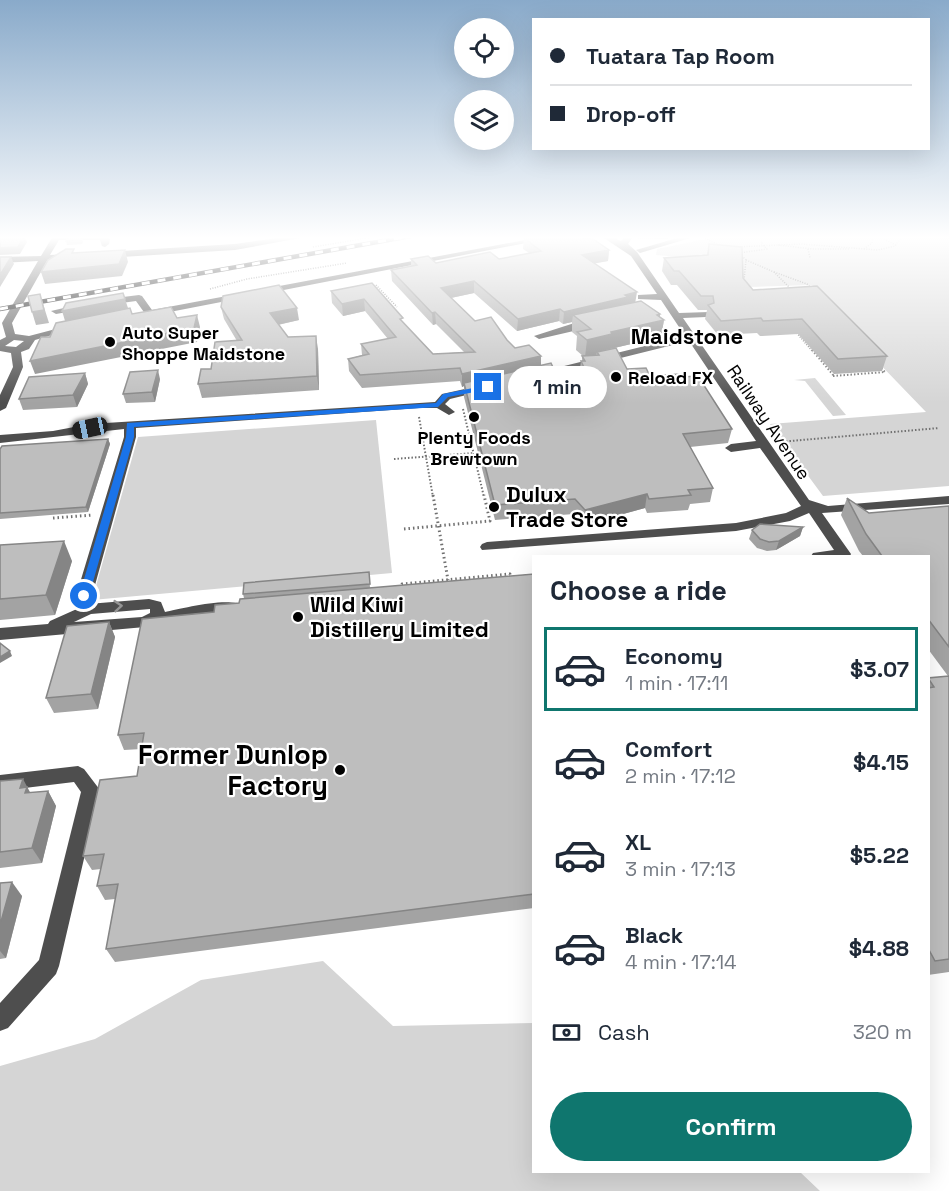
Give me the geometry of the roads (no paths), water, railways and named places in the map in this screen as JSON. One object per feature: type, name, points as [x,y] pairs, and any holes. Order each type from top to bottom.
[{"type":"street","points":[[11,338],[8,323],[26,292]]},
{"type":"street","points":[[138,315],[279,292]]},
{"type":"street","name":"Railway Avenue","points":[[660,292],[667,307],[799,498],[817,509],[844,554],[831,555]]},
{"type":"street","points":[[100,303],[136,297],[142,299],[149,313]]},
{"type":"street","points":[[641,297],[667,307],[706,314]]},
{"type":"street","points":[[56,311],[89,305]]},
{"type":"street","points":[[539,336],[574,328],[597,319]]},
{"type":"street","points":[[0,347],[11,338],[28,339],[83,325]]},
{"type":"street","points":[[524,379],[690,338]]},
{"type":"street","points":[[0,347],[16,350],[28,345],[28,339]]},
{"type":"street","points":[[0,408],[18,366],[16,350]]},
{"type":"street","points":[[705,382],[719,380]]},
{"type":"street","points":[[0,439],[54,435],[130,424],[249,416],[359,415],[443,409],[446,396],[493,386]]},
{"type":"street","points":[[249,416],[249,429]]},
{"type":"street","points":[[84,596],[130,437],[130,424]]},
{"type":"street","points":[[731,448],[763,443]]},
{"type":"street","points":[[487,547],[736,527],[790,517],[817,509],[949,500]]},
{"type":"street","points":[[44,631],[88,609],[149,604],[156,606],[158,610],[156,616],[134,628]]},
{"type":"street","points":[[0,634],[134,628],[203,610],[250,606]]},
{"type":"street","points":[[0,783],[78,774],[91,790],[48,966],[0,1020]]},
{"type":"railway","points":[[0,309],[98,292]]},
{"type":"place","name":"Auto Super Shoppe Maidstone","points":[[110,342]]},
{"type":"place","name":"Reload FX","points":[[616,377]]},
{"type":"place","name":"Plenty Foods Brewtown","points":[[474,417]]},
{"type":"place","name":"Dulux Trade Store","points":[[494,507]]},
{"type":"place","name":"Wild Kiwi Distillery Limited","points":[[298,617]]},
{"type":"place","name":"Former Dunlop Factory","points":[[340,770]]},
{"type":"district","name":"Maidstone","points":[[687,336]]}]
